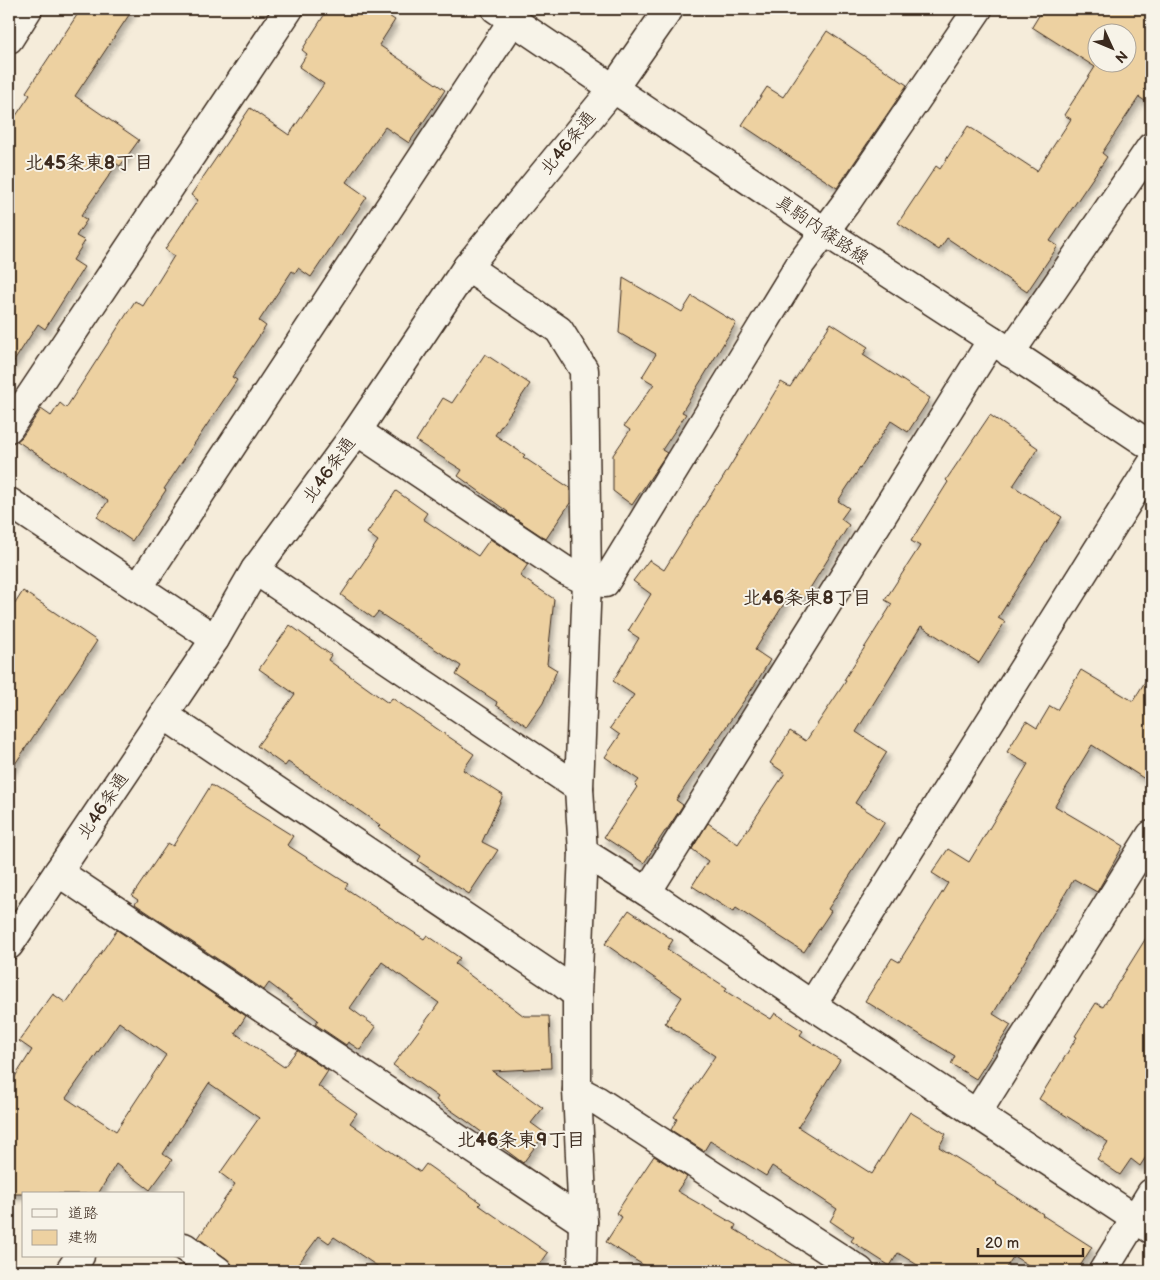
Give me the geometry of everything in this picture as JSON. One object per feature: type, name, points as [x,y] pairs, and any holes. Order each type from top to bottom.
[{"type":"street","points":[[9,39],[28,9]]},
{"type":"street","points":[[9,428],[289,9]]},
{"type":"street","name":"北46条通","points":[[9,945],[216,639],[255,570],[357,432],[467,267],[613,89],[669,9]]},
{"type":"street","points":[[357,432],[566,571],[586,581],[605,583],[799,266],[848,200],[978,9]]},
{"type":"street","points":[[138,588],[504,14]]},
{"type":"street","name":"真駒内篠路線","points":[[504,14],[824,231],[1151,446]]},
{"type":"street","points":[[647,892],[1001,346],[1151,147]]},
{"type":"street","points":[[467,267],[559,330],[584,370],[586,581],[579,788],[582,852],[577,995],[577,1090],[583,1222],[582,1271]]},
{"type":"street","points":[[812,1004],[1151,465]]},
{"type":"street","points":[[9,502],[216,639]]},
{"type":"street","points":[[255,570],[579,788]]},
{"type":"street","points":[[164,715],[561,982],[577,995]]},
{"type":"street","points":[[977,1113],[1151,835]]},
{"type":"street","points":[[582,852],[647,892],[1143,1224]]},
{"type":"street","points":[[58,872],[583,1222]]},
{"type":"street","points":[[577,1090],[606,1106],[860,1271]]},
{"type":"street","points":[[1103,1271],[1143,1224],[1151,1192]]},
{"type":"street","points":[[185,1248],[218,1271]]},
{"type":"street","points":[[70,1271],[79,1258]]},
{"type":"building","points":[[81,9],[133,9],[75,96],[139,140],[120,166],[117,164],[81,216],[87,220],[76,236],[85,241],[73,260],[84,267],[45,329],[38,324],[9,369],[9,126],[30,95],[26,92]]},
{"type":"building","points":[[328,9],[378,9],[395,20],[379,45],[445,90],[409,143],[385,127],[346,182],[367,197],[311,277],[298,268],[295,273],[292,271],[259,321],[266,326],[232,377],[237,380],[164,489],[166,490],[132,541],[97,517],[108,501],[17,441],[22,437],[41,409],[51,416],[60,403],[66,408],[135,301],[143,306],[174,256],[165,249],[198,200],[191,195],[250,108],[289,135],[324,84],[299,67],[307,54],[302,50]]},
{"type":"building","points":[[1043,9],[1151,9],[1151,105],[1139,97],[1102,153],[1107,157],[1050,241],[1058,246],[1027,292],[947,238],[939,250],[898,223],[936,166],[940,169],[968,126],[1037,171],[1071,119],[1064,115],[1092,72],[1138,72],[1138,22],[1088,22],[1088,63],[1032,27]]},
{"type":"building","points":[[827,31],[907,85],[837,188],[742,125],[767,87],[783,97]]},
{"type":"building","points":[[623,278],[682,312],[692,296],[736,323],[682,412],[686,414],[662,450],[667,453],[632,505],[613,491],[613,455],[630,430],[624,426],[654,384],[642,377],[656,354],[619,333]]},
{"type":"building","points":[[831,323],[868,347],[863,355],[930,398],[908,432],[891,421],[838,501],[849,508],[841,519],[849,525],[804,598],[792,591],[755,650],[770,660],[676,800],[683,805],[644,863],[604,837],[637,787],[635,785],[639,780],[605,757],[620,735],[610,728],[634,695],[613,681],[639,638],[628,631],[651,594],[633,581],[649,560],[664,570],[781,382],[790,387]]},
{"type":"building","points":[[485,354],[530,384],[495,435],[525,455],[523,457],[570,488],[570,503],[546,539],[507,513],[458,476],[462,470],[416,441],[443,398],[452,403]]},
{"type":"building","points":[[990,415],[1038,448],[1013,486],[1062,517],[998,618],[1005,622],[979,663],[921,626],[856,732],[887,752],[855,803],[885,822],[828,909],[831,911],[804,952],[736,908],[733,912],[692,886],[708,861],[692,849],[708,823],[738,844],[785,773],[770,763],[790,731],[806,741],[846,681],[844,680],[892,604],[885,600],[920,546],[911,541],[948,482],[946,480]]},
{"type":"building","points":[[396,491],[427,513],[423,519],[478,556],[490,539],[528,564],[520,576],[554,599],[547,664],[557,670],[543,703],[527,726],[496,705],[497,702],[456,675],[461,666],[378,612],[373,618],[341,595],[378,541],[367,533]]},
{"type":"building","points":[[23,591],[97,641],[9,773],[9,613]]},
{"type":"building","points":[[290,625],[331,655],[328,660],[388,703],[392,698],[474,754],[463,770],[503,795],[482,842],[498,850],[469,894],[418,861],[421,856],[378,827],[380,825],[288,762],[285,766],[257,746],[295,694],[259,669]]},
{"type":"building","points":[[1081,670],[1133,701],[1151,672],[1151,783],[1092,745],[1055,806],[1123,846],[1097,892],[1074,879],[993,1014],[1011,1025],[976,1079],[951,1064],[955,1056],[865,1001],[892,958],[899,962],[948,883],[932,873],[948,849],[969,862],[1028,764],[1007,752],[1026,721],[1037,728],[1050,706],[1057,710]]},
{"type":"building","points":[[211,785],[293,836],[287,845],[348,884],[345,888],[424,939],[427,935],[460,958],[455,964],[524,1016],[549,1016],[551,1068],[492,1071],[543,1108],[531,1123],[545,1133],[523,1163],[436,1100],[438,1097],[393,1065],[439,1003],[382,962],[350,1008],[376,1027],[360,1050],[348,1042],[346,1045],[315,1024],[318,1020],[269,983],[264,990],[135,904],[138,900],[132,896],[168,843],[173,846]]},
{"type":"building","points":[[629,910],[673,940],[667,949],[727,988],[725,991],[771,1019],[775,1013],[803,1031],[800,1035],[840,1060],[798,1127],[872,1174],[910,1112],[946,1134],[939,1147],[997,1183],[1092,1247],[1077,1271],[1038,1271],[1013,1257],[1004,1271],[927,1271],[898,1253],[890,1266],[851,1241],[854,1237],[830,1221],[837,1209],[772,1166],[766,1176],[710,1141],[704,1151],[671,1130],[677,1119],[674,1117],[715,1056],[665,1023],[682,997],[605,944]]},
{"type":"building","points":[[117,930],[246,1016],[235,1033],[284,1067],[297,1050],[328,1071],[318,1086],[357,1113],[350,1123],[420,1172],[426,1164],[481,1203],[479,1205],[548,1253],[535,1271],[387,1271],[334,1237],[329,1243],[319,1236],[293,1271],[233,1271],[232,1264],[227,1259],[198,1238],[235,1184],[220,1173],[259,1118],[209,1083],[163,1154],[172,1160],[150,1190],[116,1164],[99,1192],[22,1192],[22,1194],[9,1194],[9,1086],[32,1050],[19,1041],[53,994],[66,1003]],"holes":[[[119,1022],[166,1055],[116,1131],[66,1098]]]},
{"type":"building","points":[[1151,930],[1151,1149],[1140,1166],[1131,1159],[1120,1175],[1097,1159],[1108,1142],[1039,1099],[1096,1003],[1103,1007]]},
{"type":"building","points":[[654,1156],[687,1177],[677,1191],[736,1225],[734,1229],[804,1271],[653,1271],[606,1242],[622,1217],[616,1213]]},
{"type":"district","name":"北45条東8丁目","points":[[89,163]]},
{"type":"district","name":"北46条東8丁目","points":[[807,598]]},
{"type":"district","name":"北46条東9丁目","points":[[521,1140]]}]
